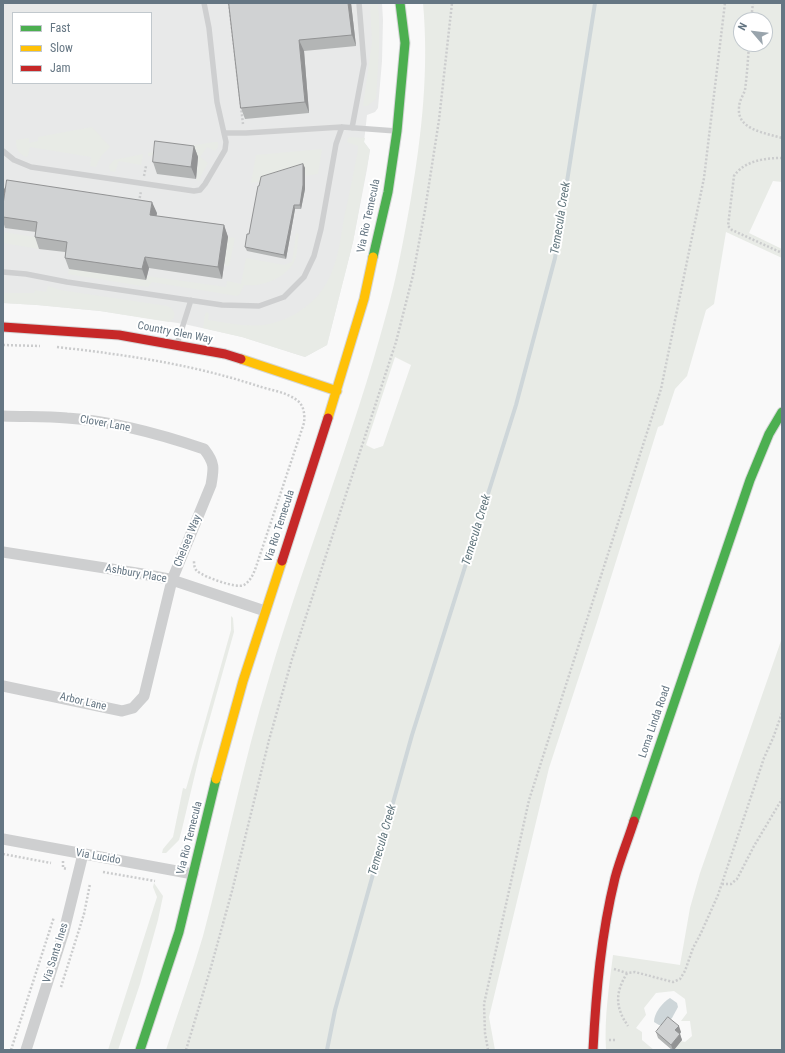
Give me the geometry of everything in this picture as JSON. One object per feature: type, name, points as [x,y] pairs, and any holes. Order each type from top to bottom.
[{"type":"street","name":"Via Rio Temecula","points":[[140,1050],[179,932],[223,752],[266,611],[337,391],[364,299],[388,192],[397,132],[404,43],[400,3]]},
{"type":"street","name":"Country Glen Way","points":[[3,327],[119,335],[225,354],[337,391]]},
{"type":"street","name":"Loma Linda Road","points":[[593,1050],[597,983],[604,928],[615,877],[750,480],[769,434],[782,412]]},
{"type":"street","name":"Clover Lane","points":[[3,416],[67,418],[100,422],[129,427],[204,449]]},
{"type":"street","name":"Chelsea Way","points":[[148,683],[172,580],[210,485],[214,468],[210,456],[204,449]]},
{"type":"street","name":"Ashbury Place","points":[[3,552],[144,574],[172,580],[266,611]]},
{"type":"street","name":"Arbor Lane","points":[[3,686],[122,711],[133,708],[144,696],[148,683]]},
{"type":"street","name":"Via Lucido","points":[[3,839],[193,874]]},
{"type":"street","name":"Via Santa Ines","points":[[26,1050],[64,932],[83,854]]},
{"type":"lane","points":[[3,151],[14,160],[31,167],[194,192],[200,190],[205,184],[224,150],[226,142],[217,102],[211,42],[204,3]]},
{"type":"lane","points":[[352,128],[364,64],[359,3]]},
{"type":"lane","points":[[225,133],[342,127],[397,132]]},
{"type":"lane","points":[[3,272],[26,274],[222,305],[259,306],[284,297],[304,277],[314,256],[321,229],[336,144],[342,127]]},
{"type":"lane","points":[[177,345],[191,300]]},
{"type":"path","points":[[228,3],[242,121],[246,133]]},
{"type":"path","points":[[186,1050],[232,891],[269,740],[290,667],[396,342],[404,312],[413,275],[425,210],[439,120],[452,3]]},
{"type":"path","points":[[488,1050],[485,1033],[484,1004],[528,800],[661,389],[704,178],[725,3]]},
{"type":"path","points":[[748,52],[744,91],[739,106],[739,114],[743,122],[751,128],[782,138]]},
{"type":"path","points":[[782,158],[769,158],[754,162],[738,170],[734,176],[728,226],[732,230],[782,253]]},
{"type":"path","points":[[614,969],[627,973],[635,972],[673,982],[680,979],[685,971],[693,948],[722,884],[764,758],[774,738],[782,713]]},
{"type":"path","points":[[722,884],[731,884],[737,879],[754,846],[782,799]]},
{"type":"path","points":[[3,854],[51,863]]},
{"type":"path","points":[[103,872],[155,881]]},
{"type":"path","points":[[11,1050],[56,911]]},
{"type":"path","points":[[627,973],[619,991],[617,1001],[619,1010],[628,1026]]},
{"type":"path","points":[[609,1040],[616,1040]]},
{"type":"shaded area","points":[[3,3],[382,3],[382,61],[378,108],[375,112],[367,115],[364,142],[370,150],[367,169],[353,242],[327,345],[305,357],[242,337],[184,324],[100,311],[3,303]]},
{"type":"shaded area","points":[[370,3],[378,3],[379,15],[379,51],[376,99],[367,106],[363,106],[372,42]]},
{"type":"shaded area","points":[[423,3],[782,3],[782,182],[773,181],[749,233],[782,249],[782,258],[726,232],[714,304],[706,310],[687,376],[675,389],[663,425],[658,427],[597,622],[549,768],[489,1017],[495,1050],[166,1050],[203,936],[251,742],[269,678],[359,406],[390,301],[406,227],[418,149],[425,77]],"holes":[[[395,357],[411,365],[383,446],[374,449],[366,445]]]},
{"type":"shaded area","points":[[92,127],[110,147],[101,156],[96,167],[90,166],[91,157],[30,147],[28,156],[26,157],[19,152],[16,146],[16,140],[29,138],[29,143],[38,141],[38,137]]},
{"type":"shaded area","points":[[348,138],[365,138],[364,142],[370,150],[353,242],[327,345],[305,357],[242,337],[203,328],[205,314],[207,312],[209,314],[208,320],[231,324],[261,325],[277,322],[298,312],[311,302],[322,290],[331,274],[337,256],[358,149],[358,146],[347,142]]},
{"type":"shaded area","points":[[218,142],[218,147],[215,151],[207,147],[200,157],[208,163],[198,181],[196,179],[198,158],[159,154],[148,156],[148,153]]},
{"type":"shaded area","points":[[322,149],[318,174],[251,183],[256,155]]},
{"type":"shaded area","points":[[143,154],[141,165],[119,161],[115,172],[110,171],[109,166],[114,160]]},
{"type":"shaded area","points":[[3,232],[41,238],[39,249],[3,243]]},
{"type":"shaded area","points":[[296,233],[299,234],[296,256],[290,268],[272,281],[258,285],[244,285],[240,294],[237,296],[152,282],[148,287],[68,274],[69,269],[147,276],[226,287],[227,281],[241,284],[246,258],[284,265],[292,262]]},
{"type":"shaded area","points":[[228,237],[235,238],[229,266],[224,265]]},
{"type":"shaded area","points":[[48,286],[60,290],[167,306],[174,311],[174,318],[169,322],[100,311],[3,303],[3,293],[34,293],[35,290],[46,292]]},
{"type":"shaded area","points":[[231,616],[233,618],[234,632],[200,753],[179,840],[166,853],[162,853],[163,849],[173,837],[183,788],[186,789],[231,630]]},
{"type":"shaded area","points":[[782,638],[782,1050],[674,1050],[681,1041],[685,1042],[692,1036],[690,1021],[681,1021],[687,1013],[685,999],[674,991],[656,993],[644,1008],[646,1015],[636,1028],[642,1032],[642,1040],[654,1050],[606,1050],[606,1014],[613,955],[680,965],[690,908],[700,873]]},
{"type":"shaded area","points":[[154,883],[163,896],[158,920],[140,984],[118,1050],[108,1050],[157,897],[153,887]]},
{"type":"shaded area","points":[[670,998],[677,1003],[678,1007],[672,1018],[663,1026],[659,1025],[654,1022],[655,1015],[661,1005]]},
{"type":"building","points":[[229,3],[348,3],[352,35],[299,40],[305,102],[241,108]]},
{"type":"building","points":[[155,141],[194,146],[191,167],[153,162]]},
{"type":"building","points":[[303,164],[303,185],[300,205],[294,205],[284,255],[245,247],[261,177]]},
{"type":"building","points":[[7,180],[152,202],[150,215],[224,225],[218,267],[145,257],[142,269],[65,258],[67,242],[35,237],[37,222],[3,217],[3,205]]},
{"type":"building","points":[[668,1017],[679,1026],[675,1030],[680,1034],[671,1045],[656,1032]]},
{"type":"waterway","name":"Temecula Creek","points":[[327,1050],[335,1010],[412,735],[516,405],[555,258],[595,3]]},
{"type":"traffic: fast","points":[[373,257],[388,192],[397,131],[405,43],[400,3]]},
{"type":"traffic: fast","points":[[634,821],[750,480],[769,434],[782,412]]},
{"type":"traffic: fast","points":[[140,1050],[179,932],[216,779]]},
{"type":"traffic: slow","points":[[328,418],[364,299],[373,257]]},
{"type":"traffic: slow","points":[[241,359],[337,391]]},
{"type":"traffic: slow","points":[[216,779],[243,681],[282,561]]},
{"type":"traffic: jam","points":[[3,327],[119,335],[225,354],[241,359]]},
{"type":"traffic: jam","points":[[282,561],[328,418]]},
{"type":"traffic: jam","points":[[593,1050],[598,985],[606,921],[615,878],[634,821]]}]
